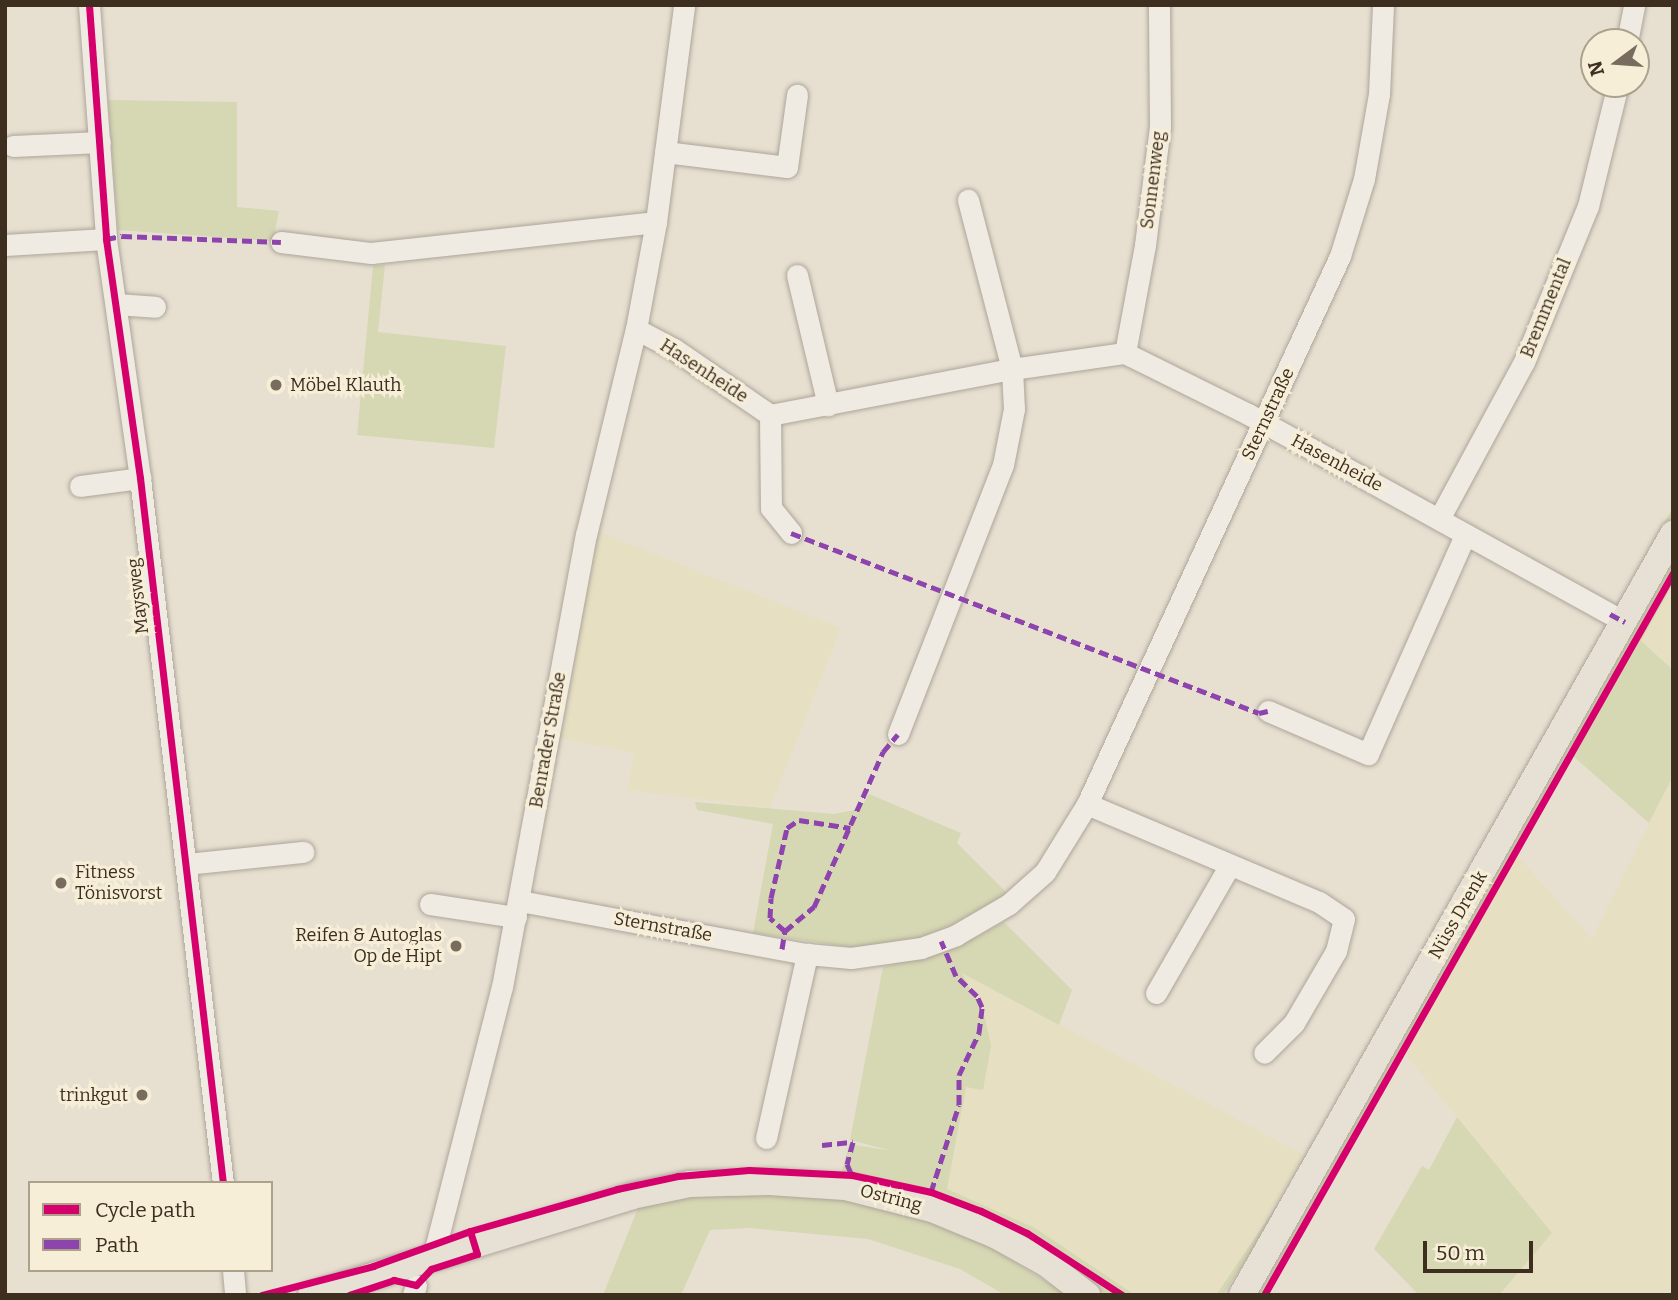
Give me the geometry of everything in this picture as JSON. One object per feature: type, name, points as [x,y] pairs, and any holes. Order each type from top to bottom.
[{"type":"main road","name":"Nüss Drenk","points":[[1242,1295],[1673,534]]},
{"type":"main road","name":"Ostring","points":[[311,1295],[632,1196],[690,1184],[769,1182],[845,1187],[932,1209],[995,1235],[1047,1264],[1087,1295]]},
{"type":"street","name":"Maysweg","points":[[89,5],[106,239],[140,478],[223,1181]]},
{"type":"street","name":"Benrader Straße","points":[[433,1257],[518,909],[586,535],[636,329],[656,222],[684,5]]},
{"type":"street","name":"Sonnenweg","points":[[1125,353],[1146,245],[1160,127],[1159,5]]},
{"type":"street","name":"Sternstraße","points":[[430,904],[518,909],[807,954],[850,958],[896,953],[971,927],[1009,904],[1045,872],[1087,804],[1340,256],[1364,179],[1379,94],[1384,5]]},
{"type":"street","points":[[1630,28],[1634,5]]},
{"type":"street","points":[[665,152],[787,167],[797,95]]},
{"type":"street","name":"Bremmental","points":[[1439,519],[1524,362],[1588,205],[1615,98]]},
{"type":"street","points":[[13,146],[100,142]]},
{"type":"street","points":[[898,734],[1003,465],[1014,409],[1012,369],[968,200]]},
{"type":"street","points":[[281,242],[371,253],[656,222]]},
{"type":"street","points":[[5,246],[106,239]]},
{"type":"street","points":[[797,275],[828,405]]},
{"type":"street","points":[[116,304],[155,307]]},
{"type":"street","name":"Hasenheide","points":[[636,329],[674,349],[771,415]]},
{"type":"street","points":[[791,533],[771,508],[771,415],[1012,369],[1125,353]]},
{"type":"street","name":"Hasenheide","points":[[1125,353],[1264,424],[1610,614]]},
{"type":"street","points":[[80,486],[140,478]]},
{"type":"street","points":[[1268,711],[1368,754],[1465,534]]},
{"type":"street","points":[[1087,804],[1319,902],[1344,919],[1336,951],[1294,1023],[1264,1053]]},
{"type":"street","points":[[186,864],[303,852]]},
{"type":"street","points":[[1156,993],[1230,865]]},
{"type":"street","points":[[766,1138],[807,954]]},
{"type":"street","points":[[233,1272],[235,1295]]},
{"type":"shaded area","points":[[597,531],[841,628],[770,808],[627,790],[634,753],[559,738]]},
{"type":"shaded area","points":[[1673,584],[1673,670],[1641,642]]},
{"type":"shaded area","points":[[1673,776],[1673,1295],[1499,1295],[1552,1233],[1405,1054],[1517,855],[1592,939]]},
{"type":"shaded area","points":[[961,972],[1306,1156],[1216,1295],[1135,1295],[1035,1228],[947,1189],[966,1086],[983,1089],[991,1046],[985,1018]]},
{"type":"green space","points":[[108,100],[237,102],[237,207],[279,211],[273,241],[118,230]]},
{"type":"green space","points":[[385,265],[378,332],[506,346],[494,448],[357,435],[373,266]]},
{"type":"green space","points":[[1673,507],[1673,521],[1291,1191],[1223,1295],[1216,1295],[1287,1190]]},
{"type":"green space","points":[[1673,556],[1673,584],[1641,641],[1673,670],[1673,776],[1649,823],[1573,756],[1290,1248],[1269,1295],[1256,1295]]},
{"type":"green space","points":[[869,794],[961,833],[957,843],[1007,893],[974,916],[935,934],[893,944],[850,947],[753,933],[773,824],[697,810],[695,802],[834,814],[860,809]]},
{"type":"green space","points":[[1004,922],[1072,990],[1059,1025],[962,973],[985,1018],[991,1046],[983,1090],[966,1087],[947,1189],[1035,1228],[1135,1295],[1107,1295],[1064,1264],[842,1171],[849,1144],[892,1151],[850,1140],[883,967],[953,949]]},
{"type":"green space","points":[[1457,1117],[1552,1233],[1499,1295],[1419,1295],[1374,1249],[1422,1166],[1429,1170]]},
{"type":"green space","points":[[698,1192],[832,1195],[897,1208],[982,1242],[1068,1295],[1005,1295],[960,1269],[868,1239],[749,1228],[710,1230],[681,1295],[603,1295],[638,1208],[650,1200]]},
{"type":"marked path","points":[[106,239],[122,236],[281,242]]},
{"type":"marked path","points":[[791,533],[1259,713],[1268,711]]},
{"type":"marked path","points":[[1610,614],[1625,622]]},
{"type":"marked path","points":[[782,949],[785,931],[814,907],[883,752],[898,734]]},
{"type":"marked path","points":[[785,931],[770,918],[771,898],[787,828],[799,820],[850,828]]},
{"type":"marked path","points":[[931,1192],[959,1105],[959,1075],[979,1033],[982,1007],[977,996],[956,976],[941,941]]},
{"type":"marked path","points":[[822,1145],[853,1142],[847,1164],[852,1175]]},
{"type":"cycle path","points":[[89,5],[106,239],[140,478],[223,1181]]},
{"type":"cycle path","points":[[1264,1295],[1673,573]]},
{"type":"cycle path","points":[[470,1231],[617,1189],[678,1176],[749,1170],[852,1175],[931,1192],[981,1211],[1027,1233],[1122,1295]]},
{"type":"cycle path","points":[[262,1295],[373,1266],[470,1231],[477,1254],[431,1269],[416,1285],[394,1280],[349,1295]]},
{"type":"place","name":"Möbel Klauth","points":[[276,385]]},
{"type":"place","name":"Fitness Tönisvorst","points":[[61,883]]},
{"type":"place","name":"Reifen & Autoglas Op de Hipt","points":[[456,946]]},
{"type":"place","name":"trinkgut","points":[[142,1095]]}]
